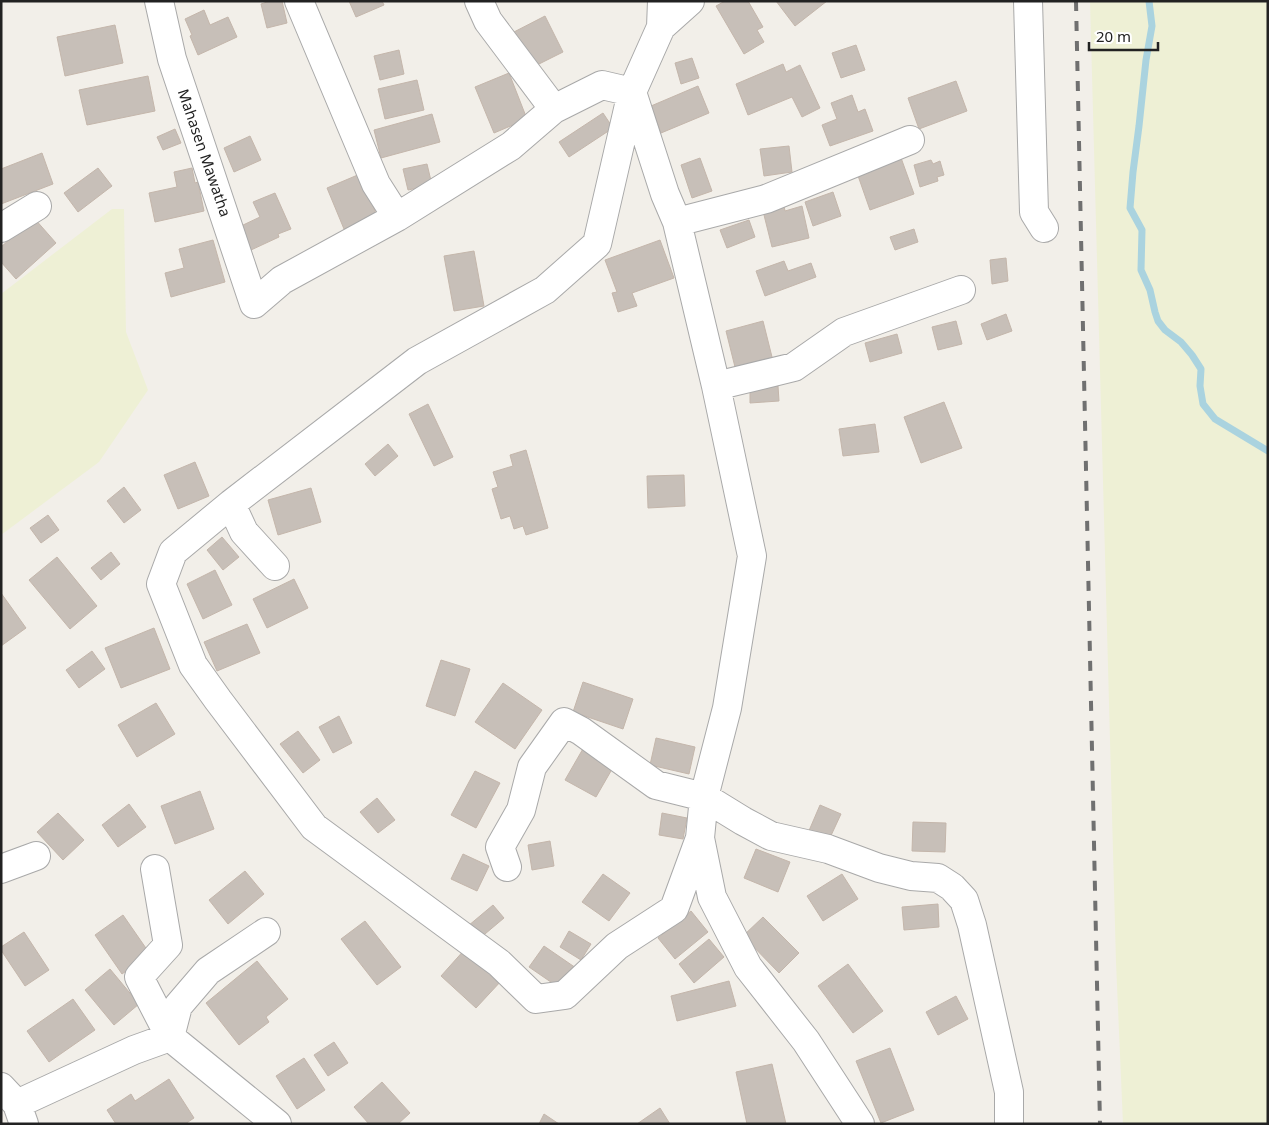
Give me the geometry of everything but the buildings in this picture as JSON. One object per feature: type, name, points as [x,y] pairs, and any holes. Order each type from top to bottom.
[{"type":"street","name":"Mahasen Mawatha","points":[[159,1],[172,59],[254,304],[282,280],[397,217]]},
{"type":"street","points":[[299,1],[376,184],[397,217],[511,146],[554,110],[602,85],[632,92]]},
{"type":"street","points":[[479,1],[488,21],[554,110]]},
{"type":"street","points":[[632,92],[665,194],[677,222],[716,386],[752,556],[727,708],[704,797],[700,838],[674,909],[617,946],[565,995],[536,999],[499,963],[314,827],[193,665],[161,584],[173,552],[232,504],[417,361],[545,290],[597,244],[632,92],[662,14],[690,1]]},
{"type":"street","points":[[1028,1],[1034,212],[1044,228]]},
{"type":"street","points":[[677,222],[766,199],[910,140]]},
{"type":"street","points":[[1,228],[37,206]]},
{"type":"street","points":[[716,386],[794,367],[844,332],[960,290]]},
{"type":"street","points":[[232,504],[244,532],[276,566]]},
{"type":"street","points":[[507,868],[500,848],[521,810],[532,767],[564,722],[582,731],[656,786],[704,797],[771,836],[828,850],[879,868],[911,876],[938,878],[964,900],[972,925],[1009,1092],[1009,1124]]},
{"type":"street","points":[[700,838],[712,897],[748,967],[806,1041],[860,1124]]},
{"type":"street","points":[[1,869],[36,856]]},
{"type":"street","points":[[156,869],[168,945],[139,977],[170,1037],[277,1124]]},
{"type":"street","points":[[170,1037],[178,1006],[208,971],[266,932]]},
{"type":"street","points":[[14,1105],[134,1050],[170,1037]]},
{"type":"green space","points":[[1090,1],[1268,1],[1268,1124],[1123,1124],[1116,962]]},
{"type":"green space","points":[[112,209],[124,209],[126,332],[148,390],[99,462],[1,535],[1,294]]},
{"type":"waterway","points":[[1149,1],[1152,26],[1146,60],[1130,208],[1142,230],[1141,270],[1150,290],[1158,321],[1165,330],[1181,342],[1201,369],[1200,386],[1203,404],[1215,419],[1268,451]]},
{"type":"railway","points":[[1076,1],[1100,1124]]}]
